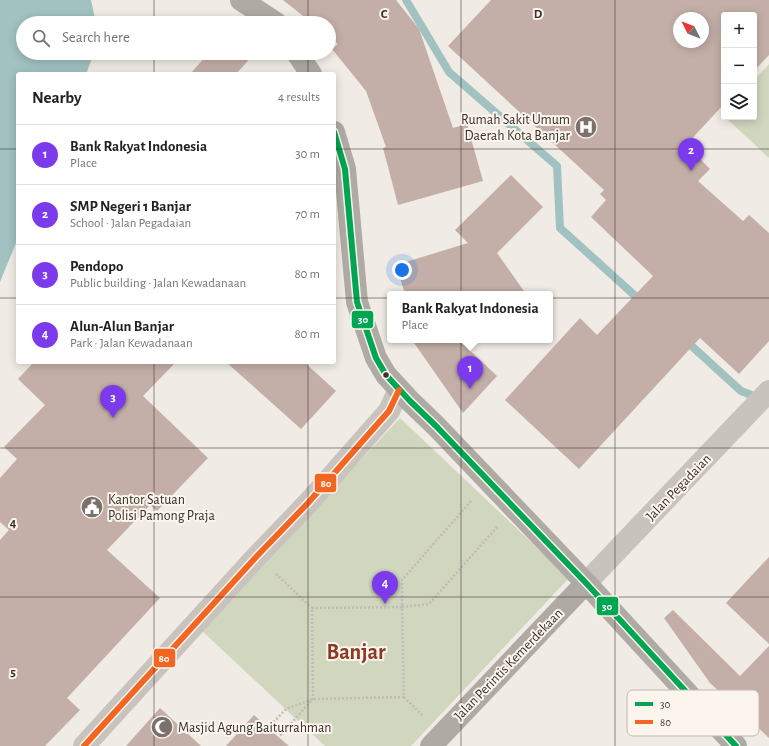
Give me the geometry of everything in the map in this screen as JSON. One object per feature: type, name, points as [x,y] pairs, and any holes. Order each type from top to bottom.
[{"type":"highway","points":[[241,0],[265,16]]},
{"type":"highway","points":[[302,60],[310,72]]},
{"type":"highway","points":[[336,139],[344,169],[358,302],[376,358],[386,375],[404,396],[436,426],[515,508],[684,690]]},
{"type":"highway","name":"Jalan Perintis Kemerdekaan","points":[[430,746],[586,583]]},
{"type":"highway","points":[[727,736],[736,746]]},
{"type":"street","name":"Jalan Pegadaian","points":[[586,583],[769,391]]},
{"type":"street","points":[[84,746],[257,556],[308,503],[404,396]]},
{"type":"path","points":[[268,728],[286,709],[313,699],[404,697],[402,580],[489,481]]},
{"type":"path","points":[[257,556],[312,608],[402,607],[429,604],[515,508]]},
{"type":"path","points":[[279,737],[313,699],[312,608]]},
{"type":"green space","points":[[769,64],[769,158],[728,120],[757,120],[757,77]]},
{"type":"green space","points":[[400,418],[569,578],[411,746],[325,746],[201,630]]},
{"type":"water","points":[[0,0],[91,0],[94,16],[16,16],[16,60],[91,60],[87,72],[16,72],[16,243],[0,282]]},
{"type":"building","points":[[283,0],[396,0],[419,29],[453,128],[467,124],[483,181],[398,205],[383,148],[386,147],[366,91],[336,54],[336,46],[338,44],[336,42],[336,16],[303,16]]},
{"type":"building","points":[[491,0],[769,0],[769,55],[757,68],[757,12],[721,12],[721,107],[686,145],[710,169],[698,181],[743,221],[749,215],[769,233],[769,341],[739,374],[700,338],[579,469],[505,400],[580,318],[597,335],[653,276],[591,217],[606,200],[600,194],[604,190],[448,46]]},
{"type":"building","points":[[203,60],[249,60],[238,72],[192,72]]},
{"type":"building","points":[[511,175],[543,207],[497,253],[524,291],[404,291],[396,265],[468,243],[455,230]]},
{"type":"building","points":[[414,343],[462,343],[497,376],[463,413]]},
{"type":"building","points":[[32,364],[174,364],[143,396],[208,458],[157,511],[150,505],[107,550],[160,598],[67,698],[80,710],[45,746],[0,746],[0,540],[9,530],[0,522],[0,478],[17,459],[4,447],[45,405],[18,379]]},
{"type":"building","points":[[228,364],[306,364],[336,391],[301,429]]},
{"type":"building","points":[[769,557],[769,644],[726,603]]},
{"type":"building","points":[[673,610],[740,676],[769,646],[769,738],[759,729],[759,690],[718,690],[710,683],[664,618]]},
{"type":"building","name":"Masjid Agung Baiturrahman","points":[[160,708],[201,746],[126,746]]},
{"type":"building","name":"Masjid Agung Baiturrahman","points":[[254,715],[268,728],[289,746],[226,746]]},
{"type":"waterway","points":[[406,0],[449,72],[557,166],[560,228],[642,302]]},
{"type":"waterway","points":[[684,339],[741,391],[759,398]]},
{"type":"transit line","name":"30","points":[[336,139],[345,169],[357,302],[376,358],[386,375],[586,583],[684,690]]},
{"type":"transit line","name":"80","points":[[84,746],[257,556],[308,503],[389,411],[399,390]]},
{"type":"transit line","name":"30","points":[[727,736],[736,746]]},
{"type":"place","name":"Rumah Sakit Umum Daerah Kota Banjar","points":[[586,127]]},
{"type":"place","name":"SMP Negeri 1 Banjar","points":[[691,171]]},
{"type":"place","name":"Bank Rakyat Indonesia","points":[[470,389]]},
{"type":"place","name":"Pendopo","points":[[113,418]]},
{"type":"place","name":"Kantor Satuan Polisi Pamong Praja","points":[[92,507]]},
{"type":"place","name":"Alun-Alun Banjar","points":[[385,604]]},
{"type":"place","name":"Masjid Agung Baiturrahman","points":[[162,727]]},
{"type":"district","name":"Banjar","points":[[356,651]]}]
